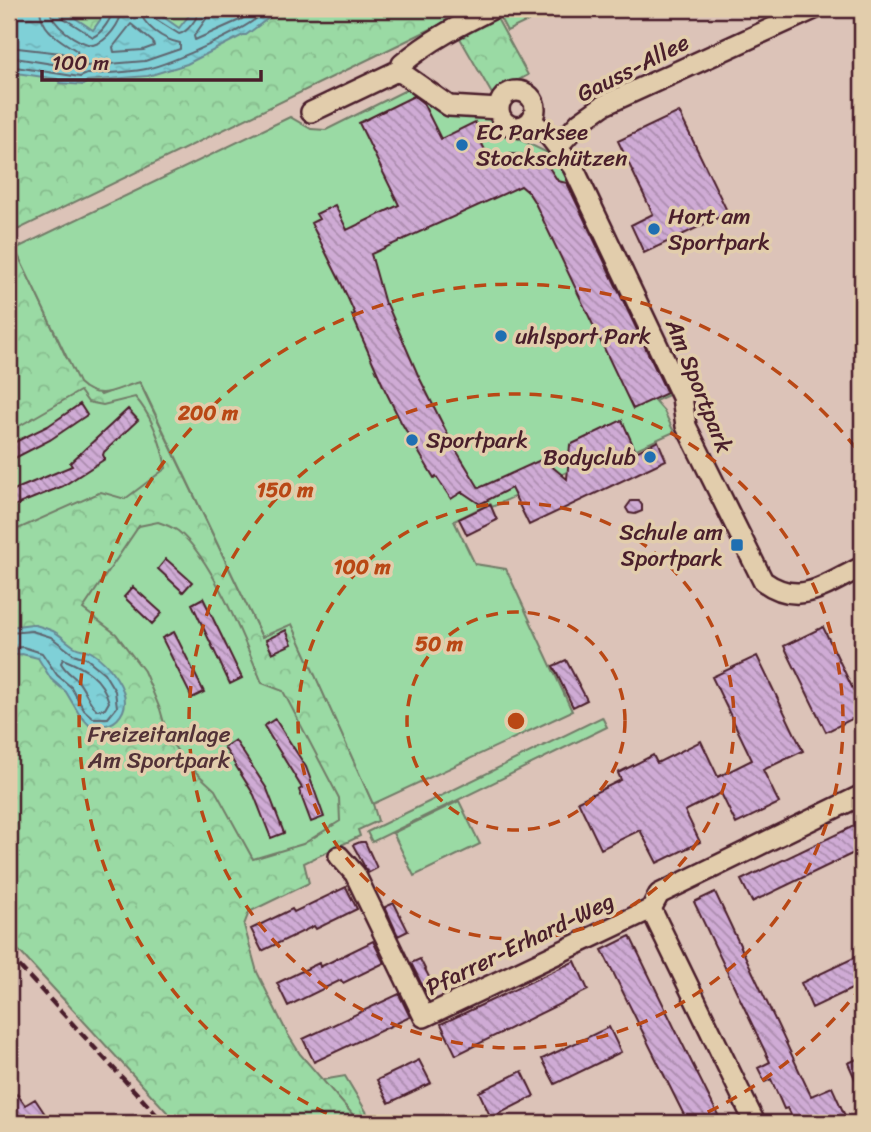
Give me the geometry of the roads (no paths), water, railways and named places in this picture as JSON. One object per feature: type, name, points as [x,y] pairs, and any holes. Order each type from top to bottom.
[{"type":"street","points":[[402,73],[402,64],[420,49],[439,36],[492,9]]},
{"type":"street","name":"Gauss-Allee","points":[[558,146],[590,114],[604,105],[814,9]]},
{"type":"street","points":[[311,112],[383,76],[402,73],[449,106],[499,109],[507,124],[515,127],[524,126],[531,120]]},
{"type":"street","name":"Am Sportpark","points":[[499,109],[502,98],[508,93],[520,91],[529,94],[535,111],[531,120],[558,146],[573,167],[682,397],[686,426],[762,581],[776,591],[804,594],[862,567]]},
{"type":"street","points":[[755,1123],[651,909],[659,894],[862,795]]},
{"type":"street","name":"Pfarrer-Erhard-Weg","points":[[339,856],[355,874],[424,1017],[651,909]]},
{"type":"water","points":[[9,9],[62,9],[93,30],[108,9],[152,9],[179,28],[194,9],[274,9],[270,17],[246,35],[187,64],[148,76],[87,81],[84,85],[60,83],[57,79],[9,72]]},
{"type":"water","points":[[32,624],[53,631],[75,647],[91,652],[111,670],[121,686],[125,703],[117,720],[105,725],[90,726],[66,692],[51,679],[38,658],[22,654],[9,656],[9,627]]},
{"type":"railway","points":[[9,955],[164,1123]]},
{"type":"place","name":"EC Parksee Stockschützen","points":[[462,145]]},
{"type":"place","name":"Hort am Sportpark","points":[[654,229]]},
{"type":"place","name":"uhlsport Park","points":[[501,336]]},
{"type":"place","name":"Sportpark","points":[[412,440]]},
{"type":"place","name":"Bodyclub","points":[[650,457]]},
{"type":"place","name":"Schule am Sportpark","points":[[737,545]]},
{"type":"park label","name":"Freizeitanlage Am Sportpark","points":[[159,747]]}]
